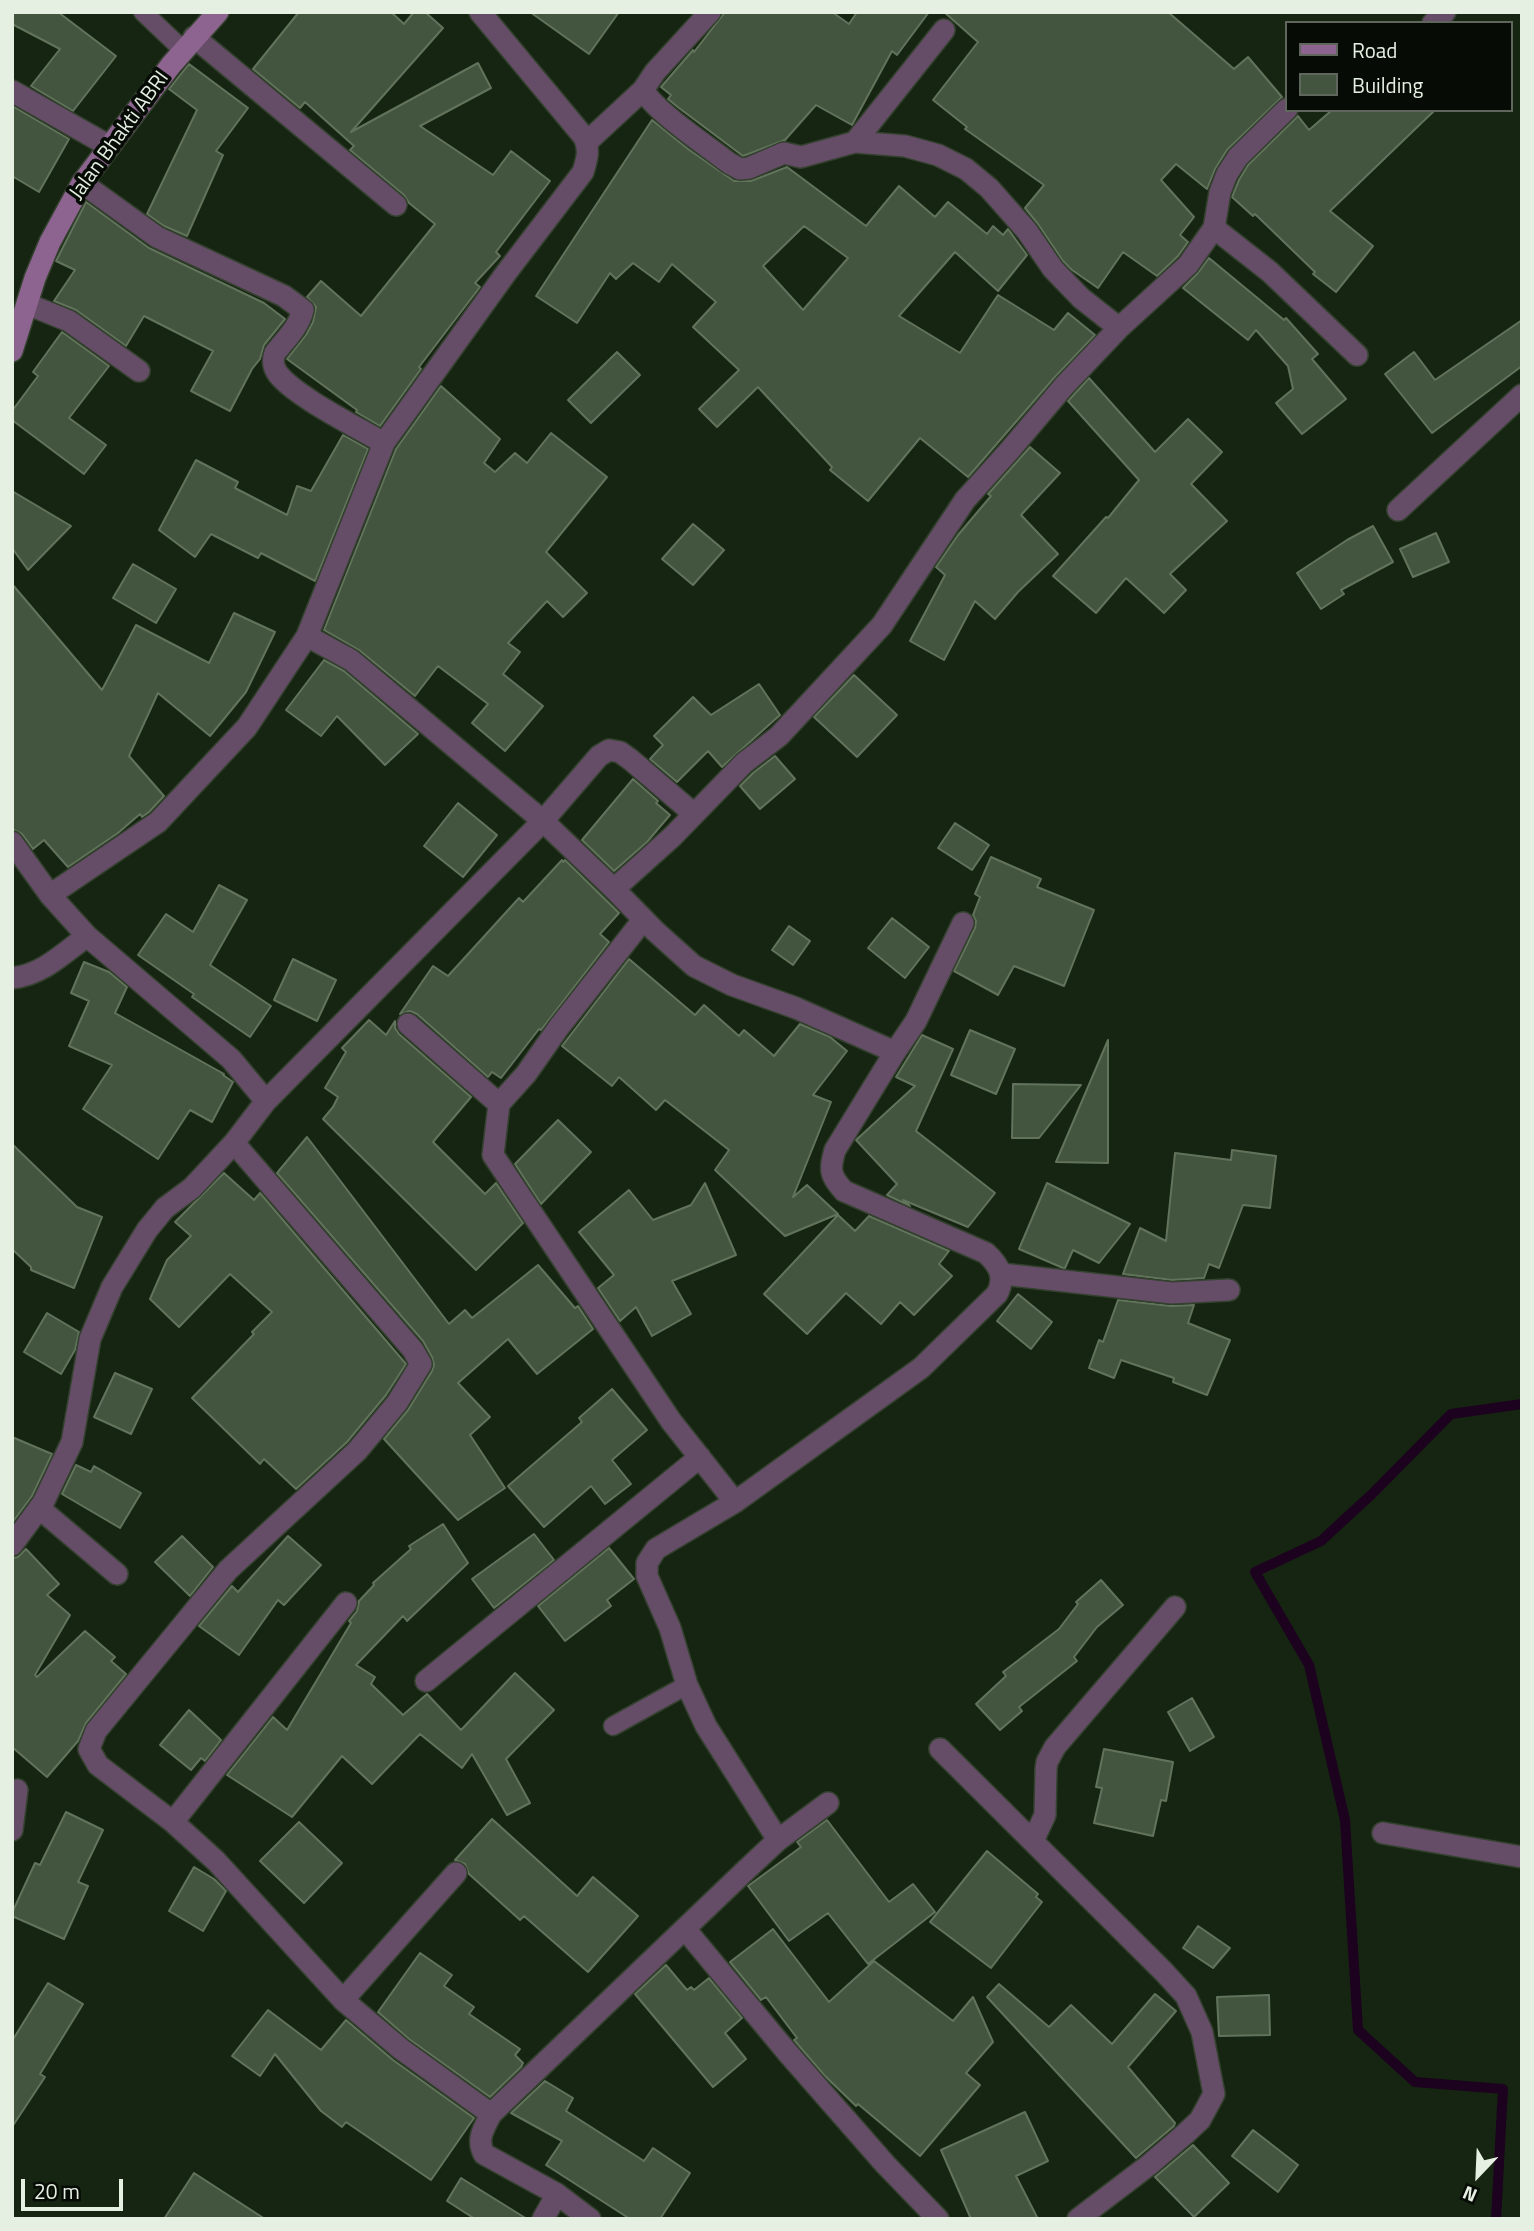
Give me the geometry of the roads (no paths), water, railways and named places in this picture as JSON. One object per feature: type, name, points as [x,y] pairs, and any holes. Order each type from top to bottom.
[{"type":"street","name":"Jalan Bhakti ABRI","points":[[13,346],[50,242],[82,183],[189,44],[218,12]]},
{"type":"street","points":[[50,895],[158,822],[247,727],[307,636],[384,443],[506,273],[583,172],[588,157],[587,142],[480,12]]},
{"type":"street","points":[[587,142],[643,90],[655,72],[710,12]]},
{"type":"street","points":[[855,142],[944,30]]},
{"type":"street","points":[[189,44],[396,205]]},
{"type":"street","points":[[643,90],[654,104],[740,169],[766,162],[784,153],[801,157],[855,142],[876,142],[920,149],[966,169],[989,188],[1027,231],[1053,269],[1081,298],[1119,328]]},
{"type":"street","points":[[12,91],[109,146]]},
{"type":"street","points":[[614,889],[744,763],[779,736],[882,625],[965,500],[1063,386],[1119,328],[1188,265],[1213,228],[1220,192],[1227,174],[1238,157],[1286,110]]},
{"type":"street","points":[[82,183],[157,237],[284,296],[299,306],[303,310],[298,325],[273,358],[278,374],[300,393],[384,443]]},
{"type":"street","points":[[1213,228],[1269,272],[1357,355]]},
{"type":"street","points":[[27,304],[68,321],[139,371]]},
{"type":"street","points":[[1398,510],[1522,395]]},
{"type":"street","points":[[307,636],[351,660],[543,821],[643,920],[694,966],[732,985],[796,1008],[895,1052]]},
{"type":"street","points":[[12,1545],[39,1508],[72,1442],[90,1339],[112,1287],[147,1230],[165,1208],[192,1188],[234,1143],[266,1101],[543,821],[599,756],[609,750],[620,752],[694,814]]},
{"type":"street","points":[[12,842],[50,895],[88,936],[231,1059],[266,1101]]},
{"type":"street","points":[[643,920],[559,1027],[526,1074],[499,1104],[493,1155],[671,1421],[734,1502]]},
{"type":"street","points":[[778,1840],[706,1726],[687,1685],[670,1628],[647,1576],[647,1563],[656,1549],[734,1502],[921,1368],[997,1294],[1002,1285],[1002,1274],[998,1265],[986,1253],[844,1191],[833,1179],[831,1166],[835,1150],[916,1021],[963,923]]},
{"type":"street","points":[[12,978],[30,975],[50,964],[88,936]]},
{"type":"street","points":[[408,1024],[499,1104]]},
{"type":"street","points":[[234,1143],[405,1341],[421,1364],[397,1403],[357,1451],[228,1570],[96,1731],[89,1749],[98,1765],[173,1822],[216,1861],[343,2000],[401,2049],[491,2114]]},
{"type":"street","points":[[1002,1274],[1172,1293],[1229,1290]]},
{"type":"street","points":[[426,1681],[700,1457]]},
{"type":"street","points":[[39,1508],[117,1574]]},
{"type":"street","points":[[173,1822],[346,1603]]},
{"type":"street","points":[[1033,1841],[1045,1815],[1047,1762],[1055,1747],[1175,1607]]},
{"type":"street","points":[[940,1749],[1186,1996],[1202,2032],[1214,2094],[1200,2120],[1149,2165],[1078,2219]]},
{"type":"street","points":[[12,1830],[17,1790]]},
{"type":"street","points":[[590,2219],[556,2194],[484,2154],[480,2139],[491,2114],[778,1840],[828,1803]]},
{"type":"street","points":[[1383,1833],[1522,1857]]},
{"type":"street","points":[[343,2000],[456,1873]]},
{"type":"street","points":[[685,1929],[787,2052],[885,2164],[938,2219]]},
{"type":"street","points":[[543,2219],[556,2194]]},
{"type":"lane","points":[[143,12],[189,44]]},
{"type":"lane","points":[[613,1726],[687,1685]]},
{"type":"waterway","points":[[1496,2219],[1503,2089],[1415,2082],[1358,2030],[1345,1820],[1309,1665],[1255,1572],[1321,1541],[1451,1414],[1522,1404]]}]
